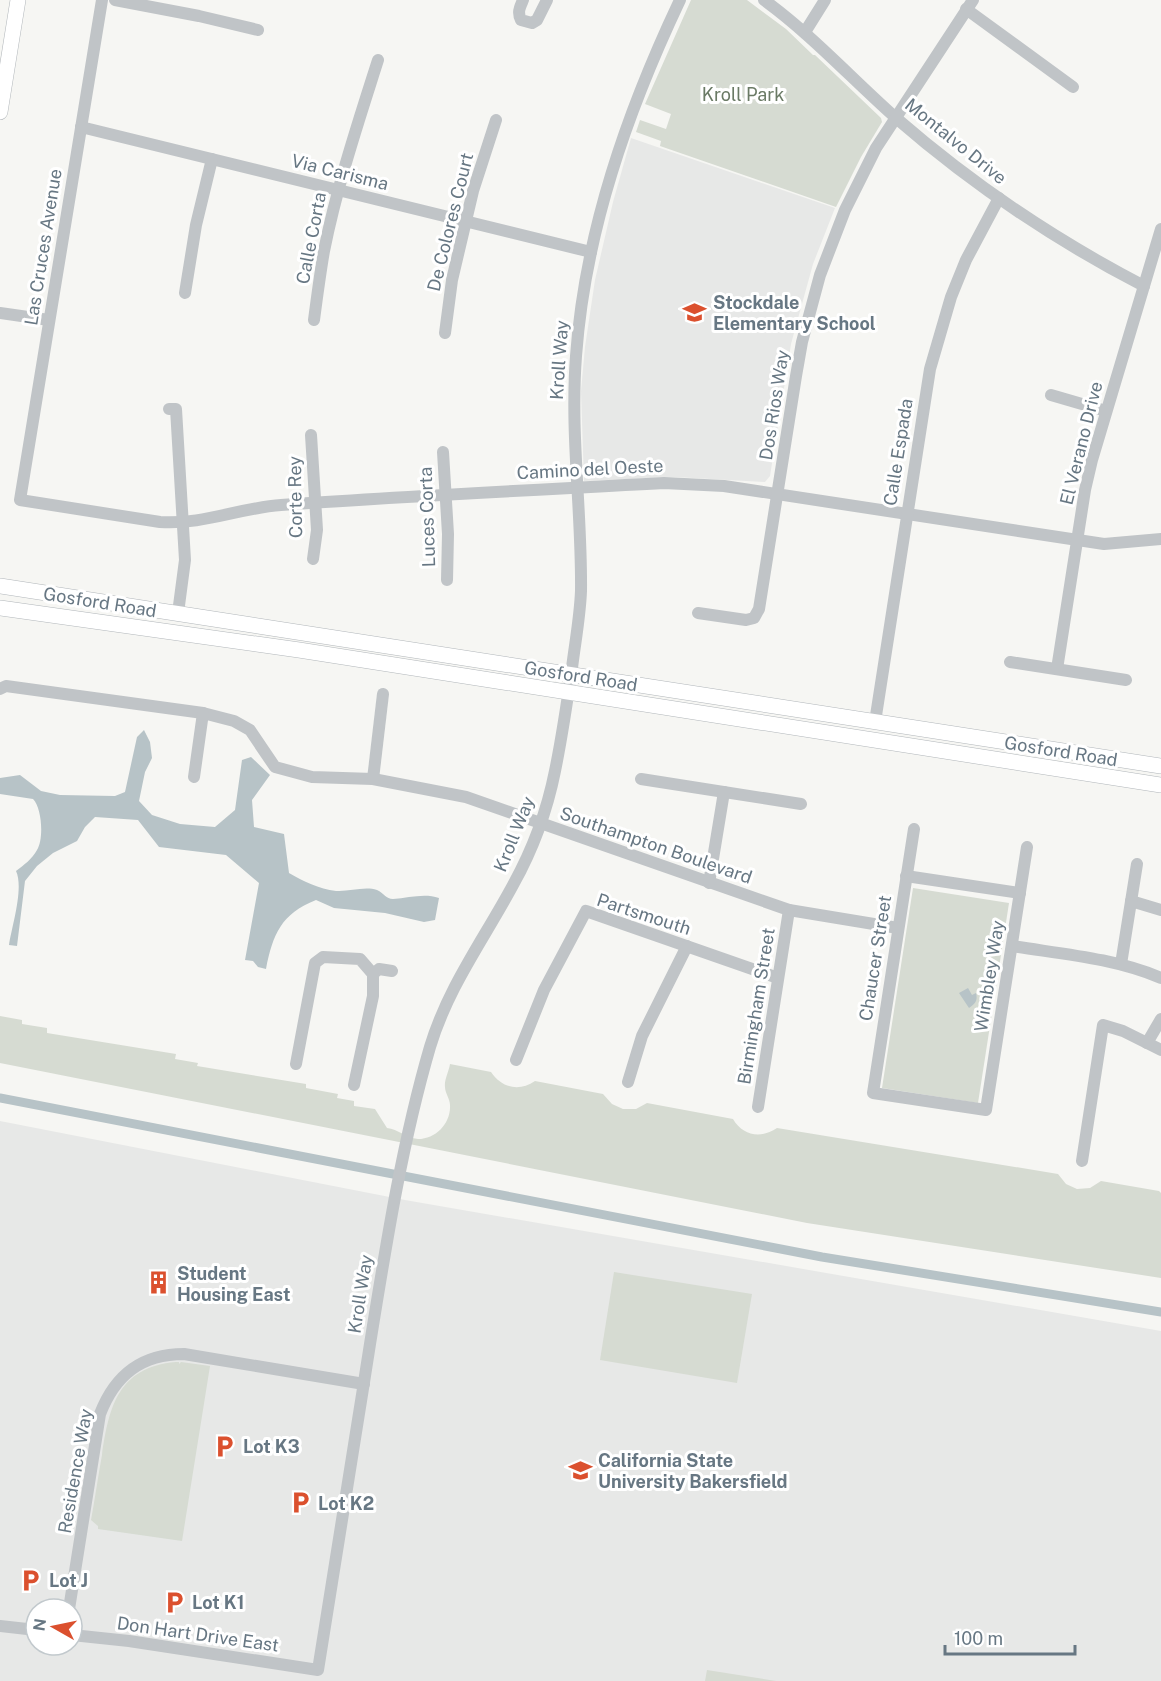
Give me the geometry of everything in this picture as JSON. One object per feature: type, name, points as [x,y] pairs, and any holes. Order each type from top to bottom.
[{"type":"main road","points":[[0,112],[16,5]]},
{"type":"main road","name":"Gosford Road","points":[[0,586],[1161,766]]},
{"type":"main road","name":"Gosford Road","points":[[0,608],[299,650],[1161,785]]},
{"type":"street","name":"Las Cruces Avenue","points":[[20,500],[102,0]]},
{"type":"street","points":[[115,0],[258,30]]},
{"type":"street","points":[[524,0],[519,9],[519,15],[521,20],[532,23],[537,20],[548,0]]},
{"type":"street","name":"Kroll Way","points":[[318,1670],[384,1257],[416,1102],[440,1018],[464,968],[513,886],[541,824],[556,767],[571,674],[580,596],[574,439],[576,356],[584,289],[605,198],[627,126],[680,0]]},
{"type":"street","name":"Montalvo Drive","points":[[764,0],[805,32],[931,147],[999,198],[1071,246],[1144,286]]},
{"type":"street","points":[[805,32],[825,0]]},
{"type":"street","points":[[969,5],[1073,87]]},
{"type":"street","name":"Dos Rios Way","points":[[698,613],[746,621],[754,618],[759,609],[802,342],[820,275],[845,210],[865,169],[969,5]]},
{"type":"street","name":"Calle Corta","points":[[314,320],[324,252],[339,190],[378,60]]},
{"type":"street","name":"De Colores Court","points":[[445,333],[452,280],[466,221],[496,120]]},
{"type":"street","name":"Via Carisma","points":[[81,127],[591,252]]},
{"type":"street","points":[[185,293],[196,225],[212,159]]},
{"type":"street","name":"Calle Espada","points":[[875,722],[927,387],[939,333],[966,260],[999,198]]},
{"type":"street","name":"El Verano Drive","points":[[1057,669],[1092,460],[1161,229]]},
{"type":"street","points":[[0,313],[49,320]]},
{"type":"street","points":[[1051,394],[1106,411]]},
{"type":"street","points":[[169,409],[176,409],[185,560],[178,614]]},
{"type":"street","name":"Corte Rey","points":[[311,435],[316,530],[313,559]]},
{"type":"street","name":"Luces Corta","points":[[443,452],[447,580]]},
{"type":"street","name":"Camino del Oeste","points":[[20,500],[160,522],[183,523],[271,506],[694,483],[1104,544],[1161,539]]},
{"type":"street","points":[[1010,662],[1126,680]]},
{"type":"street","name":"Southampton Boulevard","points":[[0,689],[6,686],[203,713],[234,721],[250,730],[275,767],[312,777],[373,779],[466,797],[789,910],[898,928]]},
{"type":"street","points":[[373,779],[384,694]]},
{"type":"street","points":[[194,777],[203,713]]},
{"type":"street","points":[[641,779],[801,804]]},
{"type":"street","points":[[709,883],[724,792]]},
{"type":"street","name":"Chaucer Street","points":[[914,829],[873,1093],[986,1110]]},
{"type":"street","name":"Wimbley Way","points":[[986,1110],[1027,847]]},
{"type":"street","points":[[1121,964],[1137,864]]},
{"type":"street","points":[[906,876],[1020,893]]},
{"type":"street","points":[[1131,901],[1161,910]]},
{"type":"street","name":"Birmingham Street","points":[[758,1107],[789,910]]},
{"type":"street","name":"Partsmouth","points":[[516,1060],[544,990],[586,911],[778,978]]},
{"type":"street","points":[[628,1082],[642,1036],[687,946]]},
{"type":"street","points":[[1011,946],[1121,964],[1161,978]]},
{"type":"street","points":[[296,1064],[315,963],[323,957],[360,959],[372,974],[373,996],[354,1085]]},
{"type":"street","points":[[372,974],[379,969],[392,971]]},
{"type":"street","points":[[1147,1042],[1161,1019]]},
{"type":"street","points":[[1082,1161],[1104,1025],[1123,1031],[1161,1050]]},
{"type":"street","name":"Residence Way","points":[[71,1597],[100,1414],[109,1394],[132,1369],[144,1361],[162,1356],[184,1354],[364,1383]]},
{"type":"street","points":[[0,1626],[24,1629]]},
{"type":"street","name":"Don Hart Drive East","points":[[84,1636],[318,1670]]},
{"type":"shaded area","name":"Stockdale Elementary School","points":[[631,138],[835,208],[813,264],[791,344],[770,476],[765,482],[675,477],[584,481],[581,391],[585,347],[595,280]]},
{"type":"shaded area","points":[[144,730],[150,742],[152,758],[145,772],[139,801],[152,815],[180,824],[215,827],[235,810],[242,760],[251,757],[270,775],[252,800],[254,827],[284,834],[289,873],[330,890],[372,889],[393,899],[422,896],[439,898],[435,920],[424,922],[385,913],[334,908],[316,900],[294,912],[280,927],[272,945],[266,969],[258,967],[253,961],[245,960],[259,883],[226,855],[159,847],[138,820],[95,817],[85,827],[77,841],[53,853],[37,866],[25,881],[17,946],[9,945],[19,887],[16,871],[37,850],[41,839],[41,824],[33,799],[0,794],[0,778],[20,775],[41,791],[60,795],[115,796],[125,792],[137,737]]},
{"type":"shaded area","points":[[968,988],[972,995],[976,993],[977,996],[969,1008],[959,993]]},
{"type":"shaded area","name":"California State University Bakersfield","points":[[0,1121],[405,1200],[1161,1331],[1161,1681],[0,1681]]},
{"type":"green space","name":"Kroll Park","points":[[691,0],[747,0],[786,29],[881,118],[882,122],[861,157],[836,207],[660,146],[661,141],[636,132],[640,120],[666,129],[671,114],[645,104]]},
{"type":"green space","points":[[913,888],[1009,903],[978,1103],[882,1088]]},
{"type":"green space","points":[[0,1016],[22,1020],[22,1024],[47,1028],[47,1033],[176,1054],[175,1059],[198,1063],[197,1066],[306,1084],[306,1088],[338,1094],[337,1098],[354,1101],[354,1106],[375,1109],[387,1128],[418,1139],[436,1133],[448,1118],[450,1105],[445,1084],[450,1064],[491,1072],[500,1082],[511,1087],[523,1086],[535,1081],[603,1094],[612,1104],[623,1109],[636,1109],[647,1103],[733,1119],[742,1129],[753,1134],[765,1134],[777,1128],[1058,1174],[1066,1184],[1077,1189],[1090,1188],[1101,1181],[1159,1191],[1161,1193],[1161,1278],[807,1223],[0,1063]]},
{"type":"green space","points":[[614,1272],[752,1294],[737,1383],[600,1360]]},
{"type":"green space","points":[[176,1362],[210,1366],[182,1541],[98,1529],[98,1526],[91,1520],[108,1421],[113,1406],[129,1381],[141,1372],[156,1365]]},
{"type":"green space","points":[[707,1670],[776,1681],[705,1681]]},
{"type":"waterway","points":[[0,1098],[822,1257],[1161,1312]]},
{"type":"place","name":"Stockdale Elementary School","points":[[695,312]]},
{"type":"place","name":"Student Housing East","points":[[159,1283]]},
{"type":"place","name":"Lot K3","points":[[225,1446]]},
{"type":"place","name":"California State University Bakersfield","points":[[580,1470]]},
{"type":"place","name":"Lot K2","points":[[300,1503]]},
{"type":"place","name":"Lot J","points":[[31,1580]]},
{"type":"place","name":"Lot K1","points":[[174,1602]]}]
